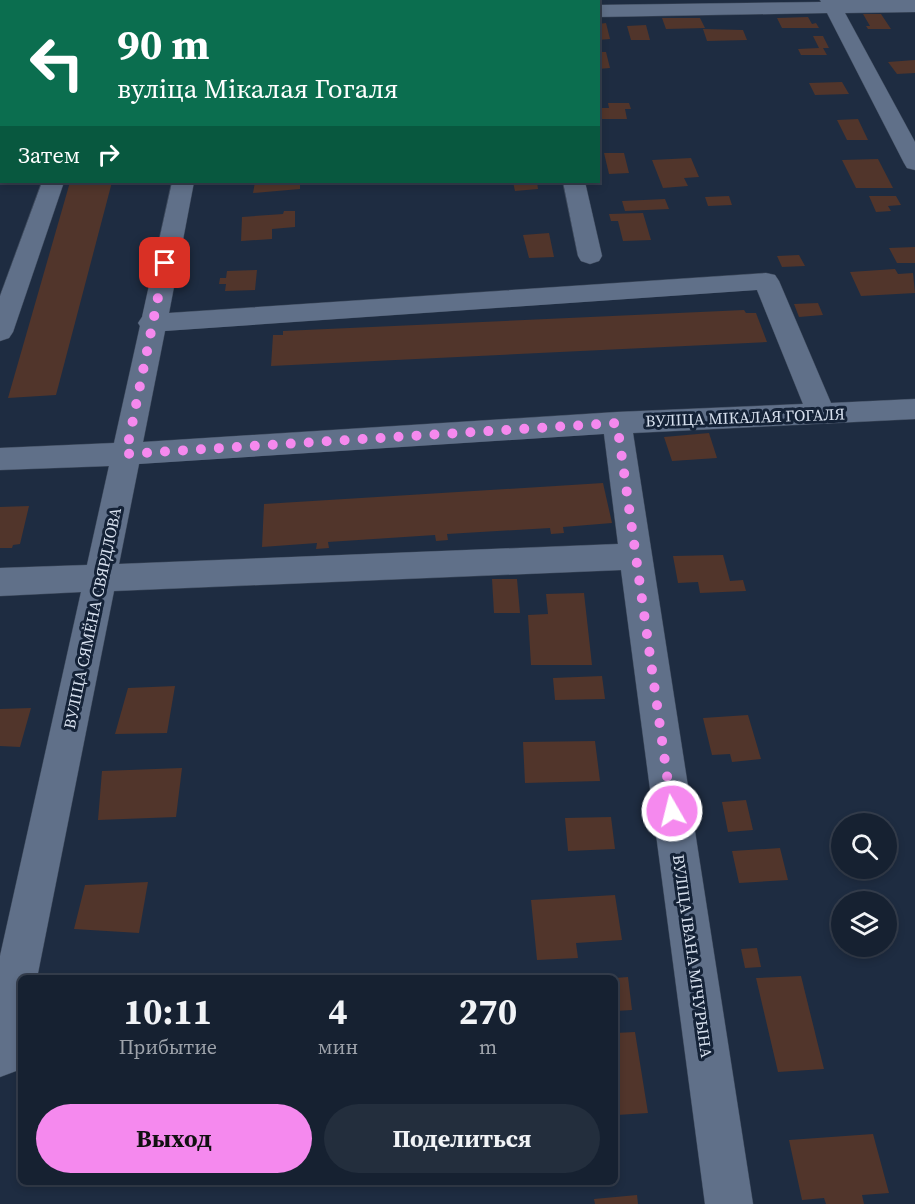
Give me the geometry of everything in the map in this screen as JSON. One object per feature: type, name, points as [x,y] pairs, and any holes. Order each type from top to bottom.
[{"type":"street","points":[[831,4],[915,163]]},
{"type":"street","points":[[600,11],[831,4],[915,6]]},
{"type":"street","points":[[0,332],[52,183]]},
{"type":"street","name":"ВУЛІЦА СЯМЁНА СВЯРДЛОВА","points":[[0,1055],[183,183]]},
{"type":"street","points":[[574,183],[590,256]]},
{"type":"street","points":[[152,323],[766,281],[822,415]]},
{"type":"street","name":"ВУЛІЦА МІКАЛАЯ ГОГАЛЯ","points":[[0,459],[126,454],[617,423],[915,410]]},
{"type":"street","name":"ВУЛІЦА ІВАНА МІЧУРЫНА","points":[[617,423],[729,1204]]},
{"type":"street","points":[[0,582],[102,576],[635,556]]},
{"type":"building","points":[[863,14],[881,14],[891,29],[868,29],[866,26],[870,26]]},
{"type":"building","points":[[808,17],[812,24],[816,23],[819,28],[782,28],[777,18]]},
{"type":"building","points":[[662,18],[700,18],[705,28],[666,29]]},
{"type":"building","points":[[606,23],[610,39],[600,40],[600,24]]},
{"type":"building","points":[[646,25],[650,40],[631,40],[627,26]]},
{"type":"building","points":[[703,29],[743,30],[747,40],[707,41]]},
{"type":"building","points":[[813,36],[823,36],[829,48],[823,48],[827,55],[801,55],[798,49],[819,48]]},
{"type":"building","points":[[600,52],[606,52],[610,68],[600,69]]},
{"type":"building","points":[[915,60],[915,73],[897,74],[888,62]]},
{"type":"building","points":[[842,82],[849,94],[815,95],[809,83]]},
{"type":"building","points":[[608,103],[629,103],[631,109],[625,109],[627,119],[600,119],[600,108],[609,108]]},
{"type":"building","points":[[858,119],[868,140],[847,140],[837,120]]},
{"type":"building","points":[[604,153],[624,153],[629,173],[609,174]]},
{"type":"building","points":[[691,158],[699,177],[684,178],[688,186],[663,188],[652,160]]},
{"type":"building","points":[[878,159],[893,188],[856,188],[842,160]]},
{"type":"building","points":[[70,183],[112,183],[56,395],[8,398]]},
{"type":"building","points":[[255,183],[300,183],[300,189],[253,193]]},
{"type":"building","points":[[513,183],[537,183],[538,189],[515,191]]},
{"type":"building","points":[[729,196],[732,205],[708,206],[705,197]]},
{"type":"building","points":[[869,196],[896,196],[901,205],[888,206],[891,211],[876,212]]},
{"type":"building","points":[[665,199],[669,209],[625,211],[622,201]]},
{"type":"building","points":[[284,211],[295,211],[295,227],[272,229],[272,239],[241,241],[242,217],[283,214]]},
{"type":"building","points":[[643,213],[651,240],[623,241],[618,221],[611,221],[609,214]]},
{"type":"building","points":[[549,233],[554,257],[529,258],[523,235]]},
{"type":"building","points":[[915,247],[915,263],[897,263],[889,248]]},
{"type":"building","points":[[799,255],[805,266],[782,267],[777,256]]},
{"type":"building","points":[[895,269],[898,274],[913,273],[915,293],[861,296],[850,272]]},
{"type":"building","points":[[257,270],[255,290],[225,291],[226,284],[219,284],[220,278],[226,278],[227,271]]},
{"type":"building","points":[[818,303],[823,315],[799,317],[794,304]]},
{"type":"building","points":[[744,310],[746,313],[756,313],[767,342],[271,366],[273,335],[283,335],[283,331]]},
{"type":"building","points":[[709,433],[717,458],[672,461],[664,437]]},
{"type":"building","points":[[603,483],[612,523],[563,527],[564,533],[551,534],[550,528],[447,534],[448,540],[436,541],[435,535],[328,542],[329,548],[316,549],[317,543],[262,547],[264,504]]},
{"type":"building","points":[[29,506],[20,544],[13,545],[12,548],[0,548],[0,507]]},
{"type":"building","points":[[723,555],[730,581],[743,580],[746,591],[700,593],[698,582],[678,583],[673,556]]},
{"type":"building","points":[[492,579],[517,579],[520,613],[494,613]]},
{"type":"building","points":[[584,593],[592,665],[531,665],[528,615],[548,614],[546,594]]},
{"type":"building","points":[[602,676],[605,699],[555,700],[553,678]]},
{"type":"building","points":[[175,686],[167,733],[115,734],[128,688]]},
{"type":"building","points":[[31,708],[20,747],[0,746],[0,709]]},
{"type":"building","points":[[748,715],[761,759],[732,762],[730,754],[712,755],[703,718]]},
{"type":"building","points":[[595,741],[600,781],[525,783],[523,742]]},
{"type":"building","points":[[182,768],[176,817],[98,820],[102,771]]},
{"type":"building","points":[[746,800],[753,830],[728,832],[722,802]]},
{"type":"building","points":[[611,817],[615,849],[568,851],[565,818]]},
{"type":"building","points":[[780,848],[788,880],[739,883],[732,851]]},
{"type":"building","points":[[148,882],[139,933],[74,929],[85,885]]},
{"type":"building","points":[[615,895],[622,940],[576,943],[578,958],[537,960],[531,900]]},
{"type":"building","points":[[757,948],[761,967],[745,968],[741,949]]},
{"type":"building","points":[[801,976],[824,1069],[778,1072],[756,978]]},
{"type":"building","points":[[628,977],[632,1010],[618,1011],[618,978]]},
{"type":"building","points":[[635,1032],[648,1113],[618,1115],[618,1033]]},
{"type":"building","points":[[873,1134],[889,1193],[862,1195],[864,1204],[826,1204],[824,1198],[802,1200],[789,1140]]},
{"type":"building","points":[[637,1195],[638,1204],[595,1204],[594,1199]]},
{"type":"route","points":[[165,263],[126,454],[617,423],[672,811]]}]
